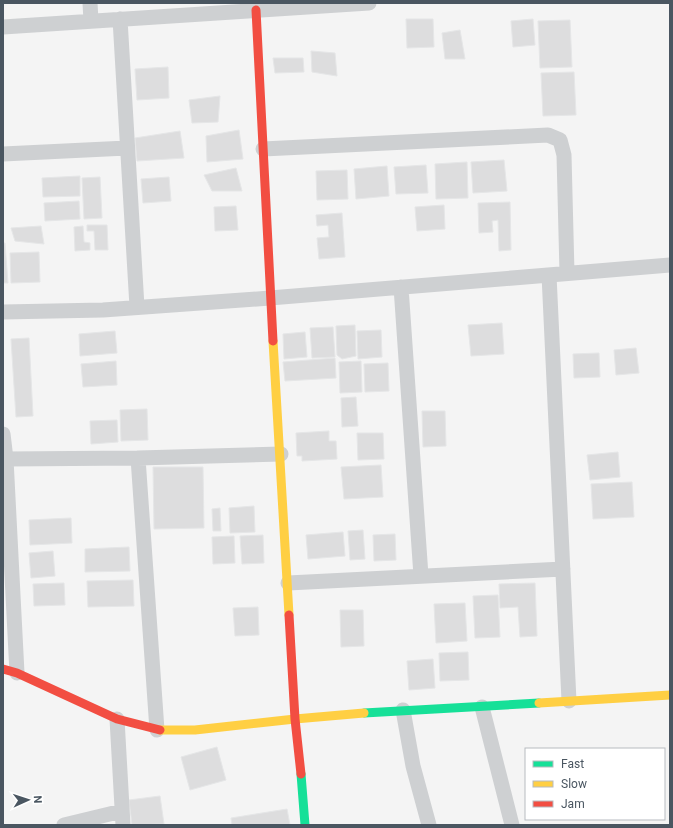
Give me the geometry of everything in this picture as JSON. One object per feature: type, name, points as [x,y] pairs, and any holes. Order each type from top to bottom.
[{"type":"street","points":[[90,3],[91,21]]},
{"type":"street","points":[[3,27],[120,19],[231,7],[256,10],[369,3]]},
{"type":"street","points":[[256,10],[270,298],[281,454],[295,719],[300,756],[305,825]]},
{"type":"street","points":[[120,19],[137,307]]},
{"type":"street","points":[[263,149],[548,135],[560,140],[564,155],[567,273]]},
{"type":"street","points":[[3,154],[127,148]]},
{"type":"street","points":[[3,312],[103,310],[270,298],[670,264]]},
{"type":"street","points":[[549,275],[569,701]]},
{"type":"street","points":[[401,287],[422,576]]},
{"type":"street","points":[[3,434],[6,459],[10,671],[117,719],[157,730],[195,730],[295,719],[403,710],[482,707],[670,695]]},
{"type":"street","points":[[6,459],[138,458],[281,454]]},
{"type":"street","points":[[138,458],[157,730]]},
{"type":"street","points":[[288,583],[563,569]]},
{"type":"street","points":[[482,707],[512,825]]},
{"type":"street","points":[[403,710],[413,766],[429,825]]},
{"type":"street","points":[[64,825],[123,818],[117,719]]},
{"type":"building","points":[[406,19],[433,19],[434,47],[407,48]]},
{"type":"building","points":[[533,19],[535,45],[513,47],[511,21]]},
{"type":"building","points":[[570,20],[572,67],[540,68],[538,21]]},
{"type":"building","points":[[460,30],[465,59],[445,59],[442,33]]},
{"type":"building","points":[[311,51],[335,53],[337,76],[312,72]]},
{"type":"building","points":[[273,58],[303,58],[304,72],[275,73]]},
{"type":"building","points":[[168,67],[169,98],[137,100],[135,69]]},
{"type":"building","points":[[574,72],[576,115],[543,116],[541,73]]},
{"type":"building","points":[[220,96],[218,122],[192,123],[189,100]]},
{"type":"building","points":[[239,130],[243,159],[207,162],[206,136]]},
{"type":"building","points":[[180,131],[184,158],[137,161],[135,138]]},
{"type":"building","points":[[504,160],[507,191],[473,193],[471,162]]},
{"type":"building","points":[[467,162],[468,198],[436,199],[435,164]]},
{"type":"building","points":[[426,165],[428,193],[396,194],[394,167]]},
{"type":"building","points":[[387,166],[389,196],[356,199],[354,169]]},
{"type":"building","points":[[236,168],[242,191],[212,191],[204,175]]},
{"type":"building","points":[[347,170],[348,199],[317,200],[316,171]]},
{"type":"building","points":[[80,176],[80,196],[43,197],[42,178]]},
{"type":"building","points":[[100,177],[102,218],[84,219],[82,178]]},
{"type":"building","points":[[169,177],[171,201],[143,203],[141,179]]},
{"type":"building","points":[[79,201],[80,219],[45,221],[44,203]]},
{"type":"building","points":[[510,202],[511,250],[499,251],[498,220],[492,221],[493,232],[479,233],[478,203]]},
{"type":"building","points":[[444,205],[445,229],[417,231],[415,207]]},
{"type":"building","points":[[236,206],[238,230],[215,231],[214,207]]},
{"type":"building","points":[[342,213],[345,257],[319,259],[317,238],[329,237],[328,225],[317,226],[316,215]]},
{"type":"building","points":[[87,225],[107,225],[108,250],[95,250],[94,231],[87,231]]},
{"type":"building","points":[[41,226],[44,244],[15,241],[11,228]]},
{"type":"building","points":[[83,226],[84,242],[90,243],[90,250],[75,251],[74,227]]},
{"type":"building","points":[[3,243],[5,243],[8,283],[3,283]]},
{"type":"building","points":[[39,252],[40,282],[11,283],[10,253]]},
{"type":"building","points":[[502,323],[504,354],[471,356],[468,325]]},
{"type":"building","points":[[355,325],[356,356],[342,359],[337,355],[336,326]]},
{"type":"building","points":[[333,327],[335,357],[312,358],[310,328]]},
{"type":"building","points":[[381,330],[382,357],[358,359],[357,331]]},
{"type":"building","points":[[115,331],[117,353],[80,356],[79,334]]},
{"type":"building","points":[[305,332],[307,357],[284,359],[283,334]]},
{"type":"building","points":[[29,338],[33,416],[16,417],[11,339]]},
{"type":"building","points":[[636,348],[639,373],[616,375],[614,350]]},
{"type":"building","points":[[599,353],[600,377],[574,378],[573,354]]},
{"type":"building","points":[[335,358],[336,378],[285,381],[283,362]]},
{"type":"building","points":[[116,361],[117,385],[83,387],[81,364]]},
{"type":"building","points":[[361,361],[362,392],[340,393],[339,362]]},
{"type":"building","points":[[388,363],[389,391],[365,392],[364,364]]},
{"type":"building","points":[[356,397],[358,426],[342,427],[341,398]]},
{"type":"building","points":[[147,409],[148,440],[121,441],[120,410]]},
{"type":"building","points":[[422,411],[445,411],[446,446],[423,447]]},
{"type":"building","points":[[117,420],[118,442],[91,444],[90,421]]},
{"type":"building","points":[[329,431],[329,441],[336,441],[337,459],[302,461],[302,456],[297,456],[296,433]]},
{"type":"building","points":[[357,433],[383,433],[384,459],[358,460]]},
{"type":"building","points":[[618,452],[620,477],[590,480],[587,455]]},
{"type":"building","points":[[381,465],[383,497],[344,499],[341,467]]},
{"type":"building","points":[[153,467],[203,467],[204,528],[154,529]]},
{"type":"building","points":[[632,482],[634,517],[593,519],[591,484]]},
{"type":"building","points":[[254,506],[255,532],[230,533],[229,508]]},
{"type":"building","points":[[220,508],[221,531],[213,531],[212,509]]},
{"type":"building","points":[[71,518],[72,543],[30,545],[29,520]]},
{"type":"building","points":[[363,530],[365,559],[350,560],[348,531]]},
{"type":"building","points":[[343,532],[345,556],[308,559],[306,535]]},
{"type":"building","points":[[395,534],[396,560],[374,561],[373,535]]},
{"type":"building","points":[[263,535],[264,563],[242,564],[240,536]]},
{"type":"building","points":[[234,536],[235,563],[213,564],[212,537]]},
{"type":"building","points":[[129,547],[130,571],[85,572],[85,549]]},
{"type":"building","points":[[53,551],[55,576],[31,578],[29,553]]},
{"type":"building","points":[[133,580],[134,606],[88,607],[87,581]]},
{"type":"building","points":[[64,583],[65,605],[34,606],[33,584]]},
{"type":"building","points":[[535,583],[537,636],[520,637],[518,607],[500,608],[499,584]]},
{"type":"building","points":[[498,595],[500,637],[475,638],[473,596]]},
{"type":"building","points":[[465,603],[467,641],[436,643],[434,604]]},
{"type":"building","points":[[258,607],[259,635],[235,636],[233,608]]},
{"type":"building","points":[[340,610],[363,610],[364,646],[341,647]]},
{"type":"building","points":[[468,652],[469,680],[440,681],[439,653]]},
{"type":"building","points":[[433,659],[435,688],[409,690],[407,661]]},
{"type":"building","points":[[217,747],[226,780],[190,790],[181,757]]},
{"type":"building","points":[[160,796],[164,824],[132,825],[129,800]]},
{"type":"building","points":[[287,809],[290,825],[232,825],[231,818]]},
{"type":"traffic: fast","points":[[364,713],[539,703]]},
{"type":"traffic: fast","points":[[301,774],[305,825]]},
{"type":"traffic: slow","points":[[273,341],[289,615]]},
{"type":"traffic: slow","points":[[539,703],[670,695]]},
{"type":"traffic: slow","points":[[160,730],[195,730],[364,713]]},
{"type":"traffic: jam","points":[[256,10],[273,341]]},
{"type":"traffic: jam","points":[[289,615],[295,719],[301,774]]},
{"type":"traffic: jam","points":[[3,669],[17,673],[117,719],[160,730]]}]
